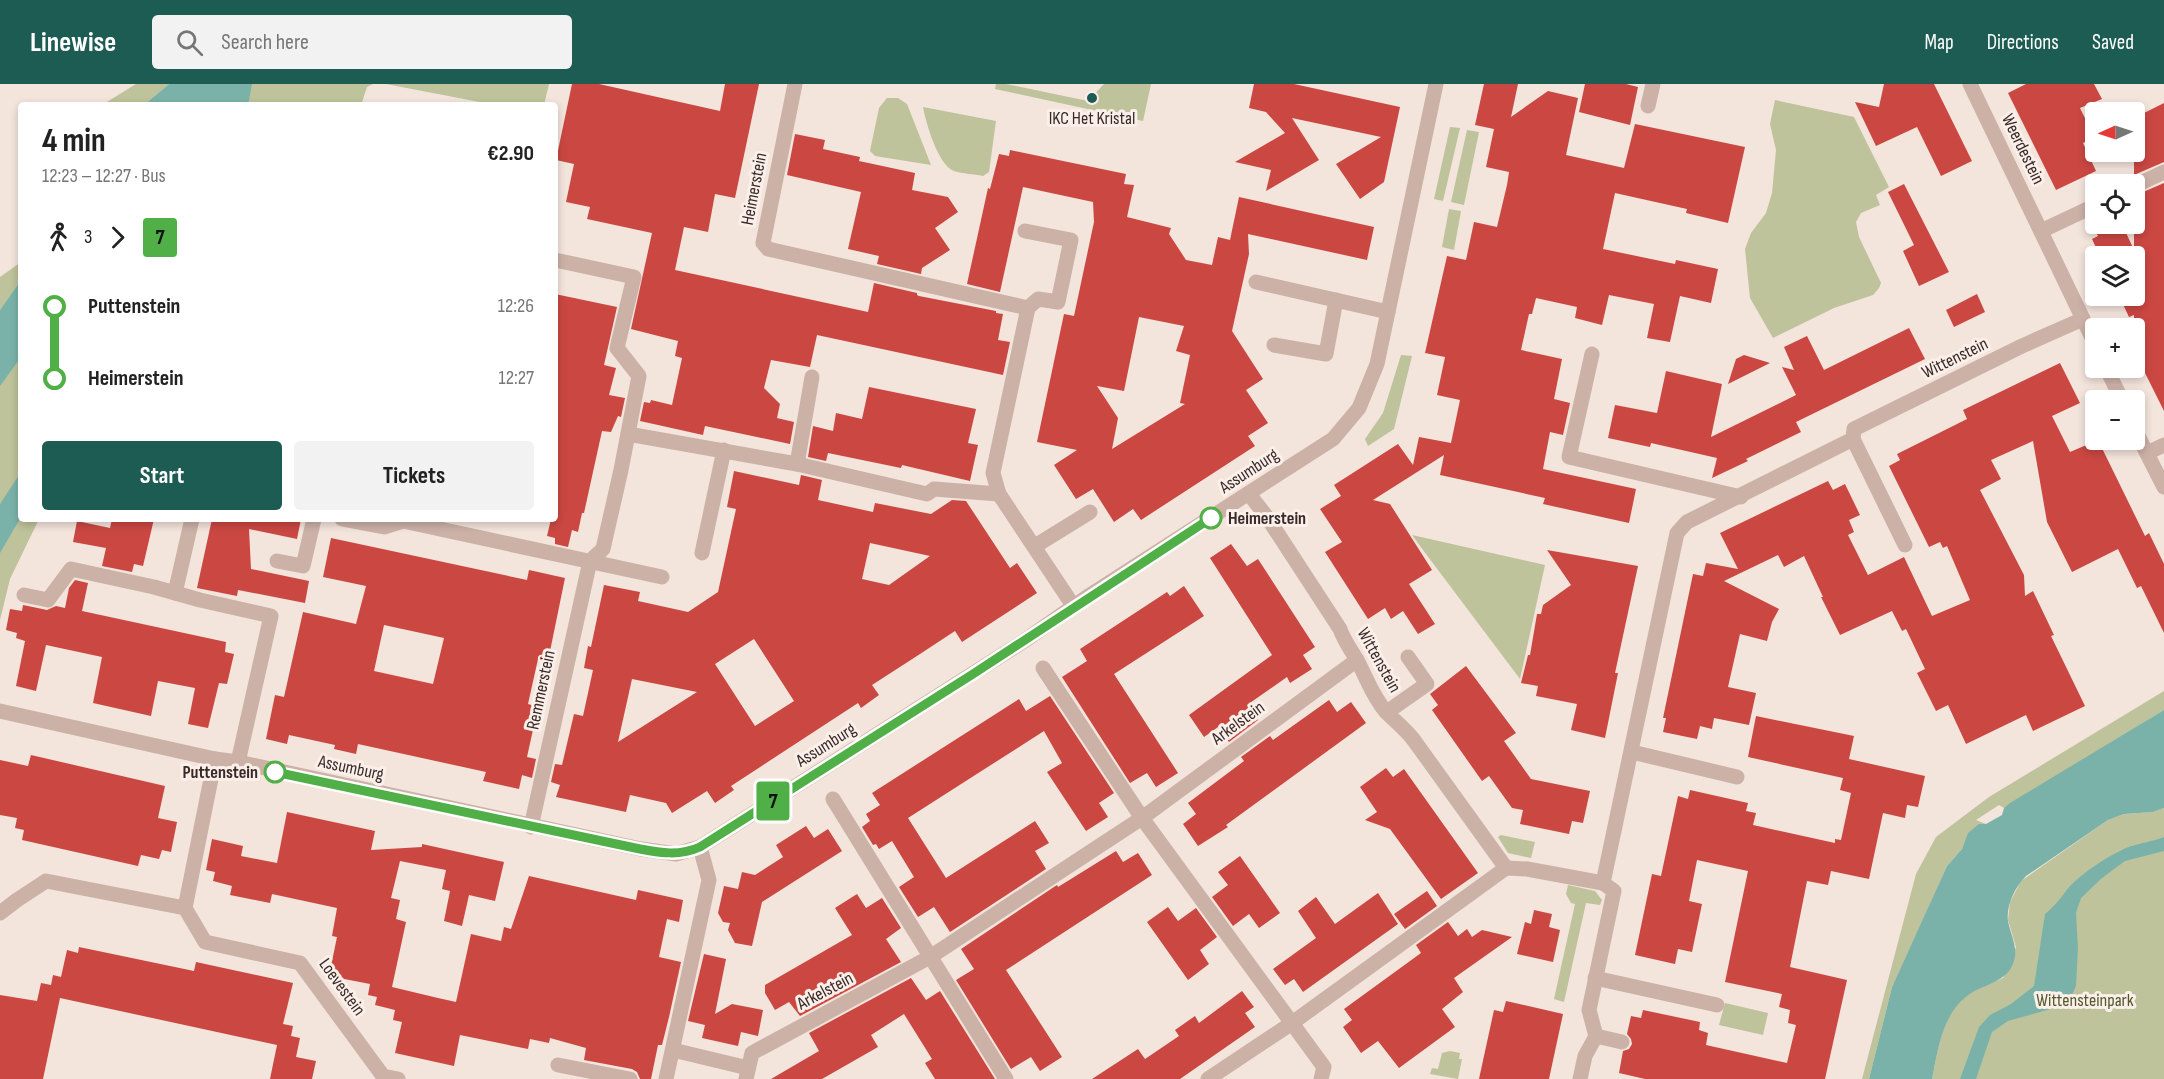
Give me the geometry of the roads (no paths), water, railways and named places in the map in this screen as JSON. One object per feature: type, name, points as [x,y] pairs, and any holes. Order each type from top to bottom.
[{"type":"street","name":"Heimerstein","points":[[795,84],[763,243],[768,249],[1028,308],[1038,298],[1058,302],[1071,240],[1025,231]]},
{"type":"street","name":"Assumburg","points":[[0,711],[531,827],[659,852],[676,854],[700,847],[921,708],[1333,438],[1359,408],[1371,381],[1388,312],[1436,84]]},
{"type":"street","points":[[1648,106],[1653,84]]},
{"type":"street","name":"Weerdestein","points":[[1970,84],[2085,323]]},
{"type":"street","points":[[2145,181],[2164,172]]},
{"type":"street","points":[[2041,231],[2085,210]]},
{"type":"street","name":"Remmerstein","points":[[531,827],[590,561],[603,549],[639,376],[617,348],[634,277],[558,261]]},
{"type":"street","points":[[1256,282],[1388,312]]},
{"type":"street","points":[[1274,345],[1326,354],[1336,300]]},
{"type":"street","points":[[1028,308],[993,473],[999,494],[1074,607]]},
{"type":"street","name":"Wittenstein","points":[[1596,1036],[1589,1010],[1614,891],[1603,883],[1677,533],[1687,522],[1853,439],[1854,429],[2022,346],[2083,319]]},
{"type":"street","points":[[1592,354],[1569,457],[1741,497]]},
{"type":"street","points":[[797,464],[812,377]]},
{"type":"street","points":[[628,434],[797,464],[927,494],[934,489],[999,494]]},
{"type":"street","points":[[1853,439],[1905,545]]},
{"type":"street","points":[[2147,453],[2164,445]]},
{"type":"street","points":[[2145,449],[2164,488]]},
{"type":"street","points":[[702,553],[724,450]]},
{"type":"street","name":"Wittenstein","points":[[1249,494],[1299,564],[1340,629],[1343,640],[1357,660],[1371,690],[1387,712],[1413,739],[1506,868]]},
{"type":"street","points":[[1035,546],[1090,512]]},
{"type":"street","points":[[175,593],[191,522]]},
{"type":"street","points":[[277,561],[303,566],[313,522]]},
{"type":"street","points":[[358,522],[384,527],[400,522]]},
{"type":"street","points":[[408,522],[662,577]]},
{"type":"street","points":[[24,595],[48,600],[71,569],[271,616],[238,762]]},
{"type":"street","points":[[1387,712],[1427,684],[1408,657]]},
{"type":"street","name":"Arkelstein","points":[[673,1050],[747,1073],[752,1053],[930,957],[1142,818],[1357,660]]},
{"type":"street","points":[[1043,668],[1142,818],[1324,1067],[1321,1079]]},
{"type":"street","points":[[1632,752],[1737,777]]},
{"type":"street","points":[[0,913],[46,881],[185,908],[215,759]]},
{"type":"street","points":[[833,799],[1006,1079]]},
{"type":"street","points":[[666,1079],[709,880],[700,847]]},
{"type":"street","points":[[1208,1079],[1292,1023],[1506,868],[1527,869],[1603,883]]},
{"type":"street","name":"Loevestein","points":[[185,908],[205,942],[300,963],[383,1076],[398,1079]]},
{"type":"street","points":[[1595,978],[1717,1005]]},
{"type":"street","points":[[1581,1079],[1585,1056],[1596,1036],[1622,1042]]},
{"type":"street","points":[[558,1065],[630,1079]]},
{"type":"water","points":[[169,84],[252,84],[249,102],[148,102]]},
{"type":"water","points":[[18,284],[18,361],[0,386],[0,310]]},
{"type":"water","points":[[18,477],[18,522],[0,553],[0,504]]},
{"type":"water","points":[[2164,710],[2164,808],[2153,812],[2124,814],[2108,820],[2026,876],[2018,885],[2008,909],[2008,921],[2015,949],[2012,966],[1998,980],[1967,996],[1952,1013],[1942,1034],[1932,1079],[1869,1079],[1892,987],[1947,866],[1962,849],[1968,833],[1979,824],[1986,824],[2002,815],[2004,808],[2010,803]]},
{"type":"water","points":[[2164,837],[2164,851],[2125,861],[2081,898],[2076,913],[2078,948],[2076,986],[2068,1004],[2008,1021],[1992,1032],[1976,1079],[1960,1079],[1979,1027],[1990,1015],[2011,1004],[2034,986],[2045,914],[2075,881],[2100,862],[2125,848]]},
{"type":"place","name":"IKC Het Kristal","points":[[1092,98]]},
{"type":"place","name":"Heimerstein","points":[[1211,518]]},
{"type":"place","name":"Puttenstein","points":[[275,772]]},
{"type":"park label","name":"Wittensteinpark","points":[[2085,1000]]}]
